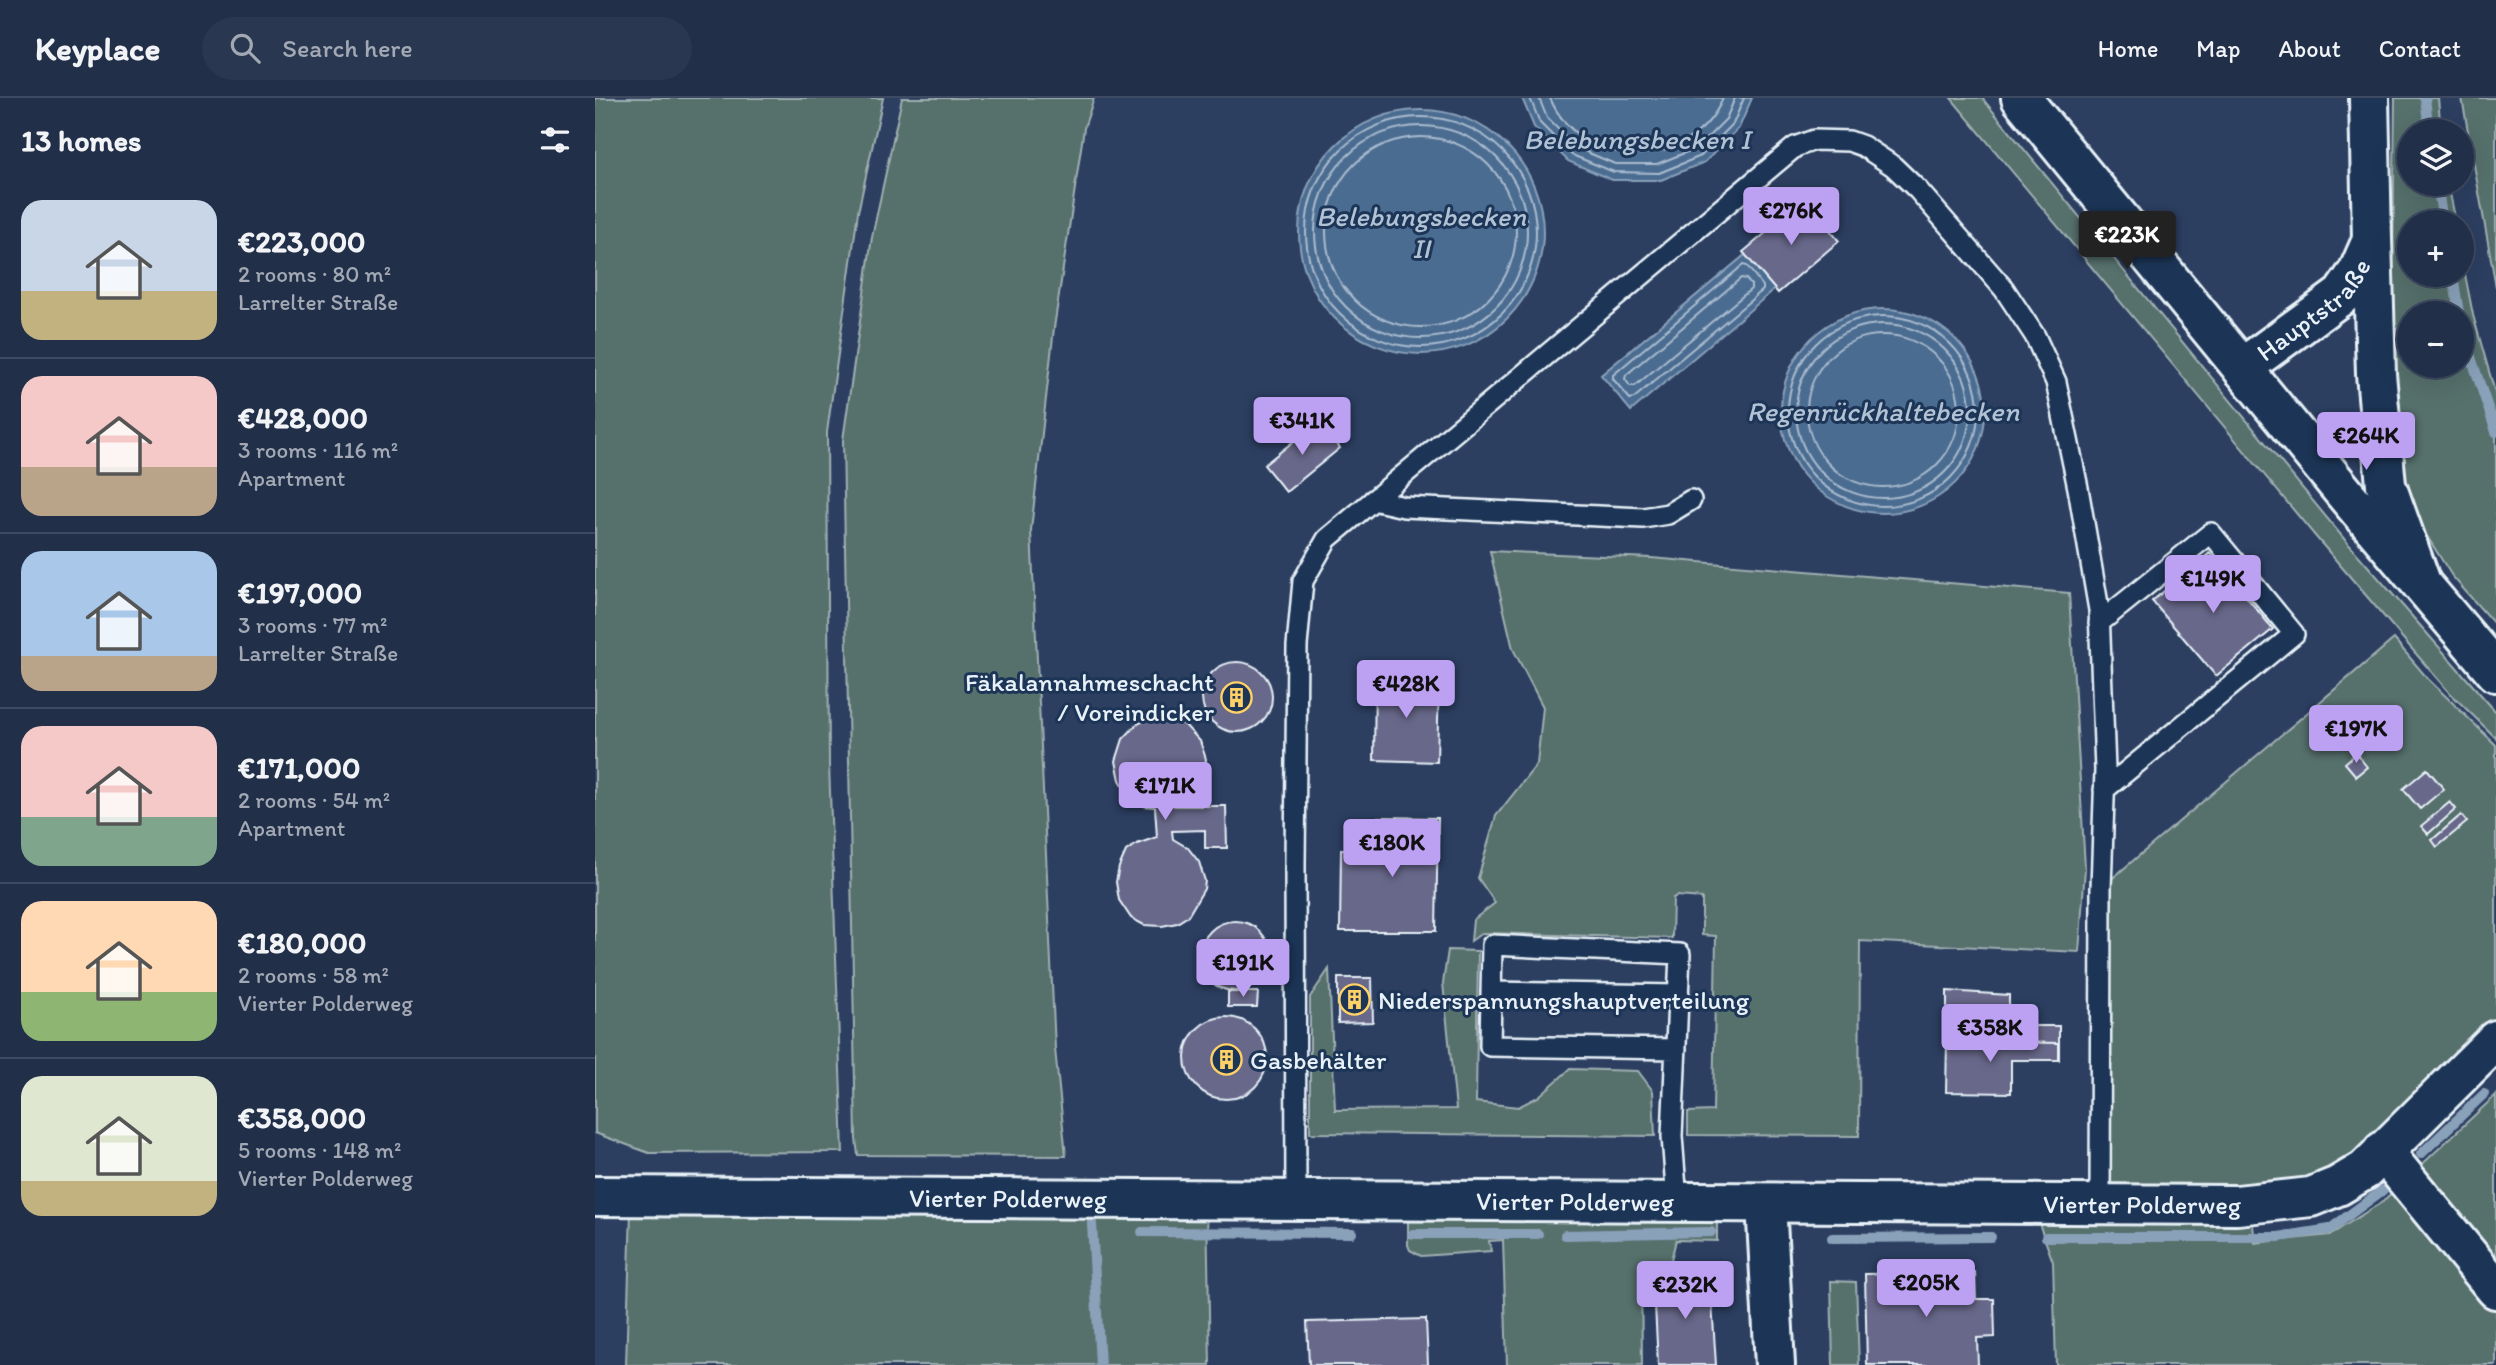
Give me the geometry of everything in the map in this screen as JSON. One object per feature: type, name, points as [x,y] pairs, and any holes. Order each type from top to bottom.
[{"type":"street","points":[[2021,98],[2496,672]]},
{"type":"street","name":"Hauptstraße","points":[[2369,98],[2376,374],[2386,485],[2422,585]]},
{"type":"street","name":"Hauptstraße","points":[[2242,368],[2342,295],[2358,272],[2372,240]]},
{"type":"street","name":"Vierter Polderweg","points":[[595,1196],[2237,1205],[2311,1197],[2338,1186],[2365,1170],[2496,1040]]},
{"type":"street","points":[[2383,1151],[2496,1289]]},
{"type":"street","points":[[1766,1203],[1775,1365]]},
{"type":"lane","points":[[1296,1200],[1296,687],[1303,581],[1327,539],[1795,147],[1814,140],[1849,141],[1863,146],[1893,166],[1918,190],[2004,289],[2035,336],[2056,382],[2080,502],[2099,623],[2104,790],[2100,1204]]},
{"type":"lane","points":[[1373,500],[1404,508],[1643,518],[1668,514],[1691,500]]},
{"type":"lane","points":[[2099,623],[2211,533],[2294,634],[2104,790]]},
{"type":"lane","points":[[1676,1049],[1490,1046],[1492,945],[1680,954],[1679,995],[1672,1136],[1677,1202]]},
{"type":"lane","points":[[1491,992],[1679,995]]},
{"type":"green space","points":[[595,98],[883,98],[858,212],[827,432],[829,764],[843,1152],[649,1153],[595,1133]]},
{"type":"green space","points":[[902,98],[1094,98],[1084,128],[1054,328],[1031,530],[1055,1049],[1066,1156],[858,1155],[843,440],[872,237]]},
{"type":"green space","points":[[1951,98],[1982,98],[2345,540],[2496,712],[2496,738],[2447,690],[2316,537]]},
{"type":"green space","points":[[2395,98],[2438,98],[2440,119],[2397,119],[2397,196],[2451,196],[2453,210],[2397,210],[2397,287],[2468,287],[2470,301],[2397,301],[2397,378],[2474,378],[2474,319],[2496,396],[2496,626],[2452,576],[2415,517],[2396,445],[2392,356]]},
{"type":"green space","points":[[2462,98],[2496,98],[2496,287],[2474,165],[2474,119],[2466,119]]},
{"type":"green space","points":[[1490,551],[1651,558],[2069,593],[2085,868],[2079,952],[1860,941],[1859,1136],[1688,1135],[1688,1112],[1713,1111],[1716,936],[1702,935],[1702,898],[1673,898],[1672,938],[1482,933],[1471,941],[1473,920],[1495,903],[1478,878],[1496,816],[1537,764],[1543,707],[1513,649]]},
{"type":"green space","points":[[2394,639],[2428,679],[2496,745],[2496,1040],[2338,1186],[2100,1204],[2101,888]]},
{"type":"green space","points":[[1448,950],[1478,951],[1476,1102],[1518,1107],[1538,1097],[1570,1069],[1638,1071],[1653,1091],[1655,1136],[1310,1133],[1310,997],[1329,969],[1335,1110],[1456,1109],[1443,983]]},
{"type":"green space","points":[[2496,1095],[2496,1365],[2056,1365],[2053,1262],[2037,1218],[2252,1216],[2255,1243],[2330,1235],[2382,1202]]},
{"type":"green space","points":[[1207,1208],[1210,1365],[626,1365],[631,1211]]},
{"type":"green space","points":[[1408,1211],[1717,1215],[1717,1241],[1676,1240],[1670,1264],[1641,1266],[1642,1365],[1507,1365],[1503,1240],[1489,1241],[1491,1251],[1421,1256],[1410,1250],[1408,1245]]},
{"type":"green space","points":[[1831,1281],[1856,1282],[1859,1365],[1833,1365]]},
{"type":"water","name":"Belebungsbecken I","points":[[1522,98],[1752,98],[1739,128],[1705,162],[1661,180],[1612,180],[1568,161],[1534,127]]},
{"type":"water","name":"Belebungsbecken II","points":[[1421,110],[1468,120],[1489,131],[1507,146],[1522,164],[1533,185],[1543,232],[1533,279],[1522,300],[1507,318],[1489,333],[1468,344],[1421,354],[1374,344],[1353,333],[1335,318],[1320,300],[1309,279],[1299,232],[1309,185],[1320,164],[1335,146],[1353,131],[1374,120]]},
{"type":"water","points":[[1746,254],[1775,289],[1631,411],[1601,375]]},
{"type":"water","name":"Regenrückhaltebecken","points":[[1883,309],[1922,316],[1955,339],[1978,372],[1985,411],[1978,450],[1955,483],[1922,506],[1883,513],[1844,506],[1811,483],[1788,450],[1781,411],[1788,372],[1811,339],[1844,316]]},
{"type":"building","points":[[1805,200],[1839,241],[1778,293],[1743,252]]},
{"type":"building","points":[[1319,421],[1340,448],[1286,492],[1264,465]]},
{"type":"building","points":[[2210,553],[2273,629],[2216,676],[2152,601]]},
{"type":"building","name":"Fäkalannahmeschacht / Voreindicker","points":[[1237,662],[1262,672],[1272,697],[1262,722],[1237,732],[1212,722],[1202,697],[1212,672]]},
{"type":"building","points":[[1375,678],[1439,679],[1437,762],[1374,760]]},
{"type":"building","points":[[1154,717],[1170,718],[1184,724],[1200,741],[1206,759],[1197,789],[1173,806],[1226,806],[1227,848],[1205,848],[1205,830],[1172,831],[1173,839],[1188,848],[1199,862],[1205,881],[1204,889],[1188,916],[1177,923],[1162,926],[1144,925],[1131,918],[1119,900],[1116,882],[1126,851],[1157,837],[1155,807],[1144,806],[1128,794],[1120,780],[1116,761],[1123,739],[1137,724]]},
{"type":"building","points":[[2356,753],[2367,767],[2356,776],[2345,763]]},
{"type":"building","points":[[2427,769],[2444,789],[2420,809],[2403,789]]},
{"type":"building","points":[[2450,802],[2456,809],[2428,834],[2421,826]]},
{"type":"building","points":[[2461,815],[2467,822],[2437,847],[2432,840]]},
{"type":"building","points":[[1378,817],[1438,818],[1436,931],[1340,931],[1341,849],[1377,850]]},
{"type":"building","points":[[1235,921],[1260,931],[1270,956],[1260,981],[1235,991],[1210,981],[1200,956],[1210,931]]},
{"type":"building","name":"Niederspannungshauptverteilung","points":[[1338,978],[1372,978],[1373,1022],[1338,1023]]},
{"type":"building","points":[[1947,991],[2009,995],[2009,1026],[2059,1026],[2059,1043],[1947,1041]]},
{"type":"building","points":[[1228,992],[1258,992],[1257,1007],[1228,1007]]},
{"type":"building","name":"Gasbehälter","points":[[1226,1017],[1242,1020],[1255,1029],[1264,1042],[1267,1058],[1264,1074],[1255,1087],[1242,1096],[1226,1099],[1210,1096],[1197,1087],[1188,1074],[1185,1058],[1188,1042],[1197,1029],[1210,1020]]},
{"type":"building","points":[[1947,1041],[2059,1043],[2059,1060],[2011,1060],[2011,1093],[1946,1092]]},
{"type":"building","points":[[1702,1268],[1704,1303],[1712,1303],[1716,1365],[1658,1365],[1655,1305],[1664,1305],[1662,1270]]},
{"type":"building","points":[[1975,1272],[1976,1299],[1994,1299],[1995,1337],[1977,1338],[1978,1365],[1867,1365],[1865,1274]]},
{"type":"building","points":[[1426,1319],[1428,1365],[1309,1365],[1307,1322]]},
{"type":"waterway","points":[[2425,98],[2428,119]]},
{"type":"waterway","points":[[2439,196],[2441,210]]},
{"type":"waterway","points":[[2455,287],[2457,301]]},
{"type":"waterway","points":[[2474,366],[2496,432]]},
{"type":"waterway","points":[[2421,1154],[2484,1094]]},
{"type":"waterway","points":[[2046,1237],[2278,1237],[2330,1229],[2383,1190]]},
{"type":"waterway","points":[[1091,1206],[1100,1365]]},
{"type":"waterway","points":[[1142,1232],[1352,1233]]},
{"type":"waterway","points":[[1565,1235],[1711,1232]]},
{"type":"waterway","points":[[1413,1234],[1538,1234]]},
{"type":"waterway","points":[[1832,1238],[1991,1237]]},
{"type":"place","name":"Fäkalannahmeschacht / Voreindicker","points":[[1237,697]]},
{"type":"place","name":"Niederspannungshauptverteilung","points":[[1355,1000]]},
{"type":"place","name":"Gasbehälter","points":[[1227,1060]]}]
